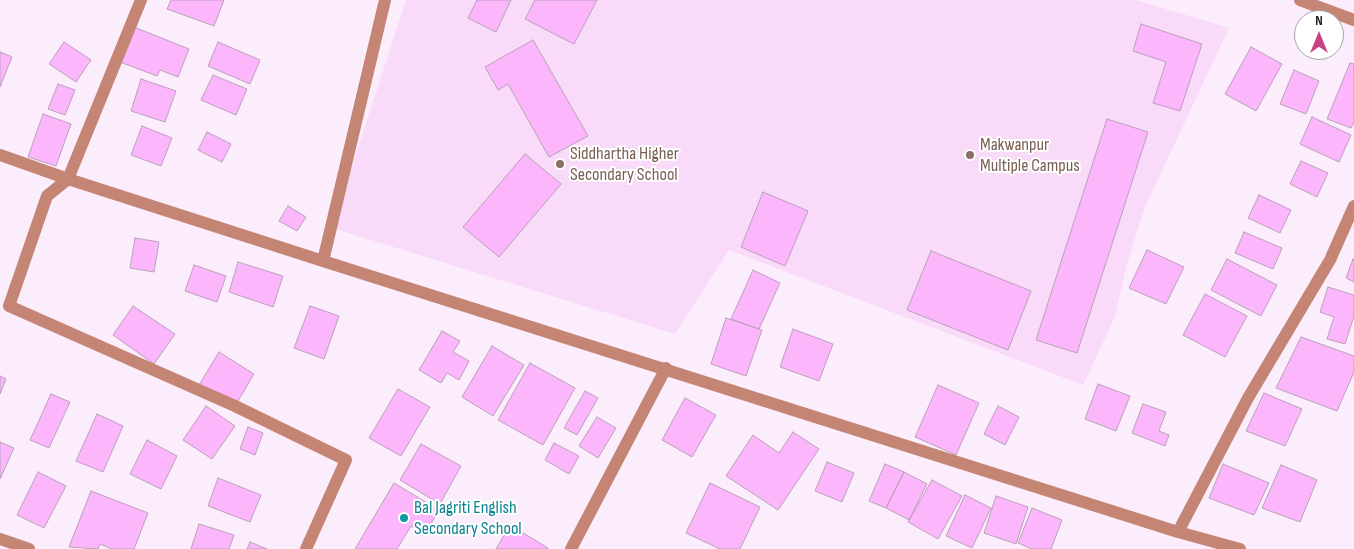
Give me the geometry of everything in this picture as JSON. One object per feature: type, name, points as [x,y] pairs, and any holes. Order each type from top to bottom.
[{"type":"street","points":[[141,0],[68,179],[48,196],[9,306],[234,406],[346,460],[306,549]]},
{"type":"street","points":[[323,261],[385,0]]},
{"type":"street","points":[[1300,0],[1354,20]]},
{"type":"street","points":[[0,155],[68,179],[323,261],[666,368],[1178,532],[1240,549]]},
{"type":"street","points":[[1178,532],[1248,398],[1330,260],[1354,206]]},
{"type":"street","points":[[571,549],[666,368]]},
{"type":"street","points":[[0,539],[29,549]]},
{"type":"shaded area","points":[[406,0],[1136,0],[1229,28],[1144,209],[1127,264],[1115,317],[1083,385],[729,250],[675,334],[332,228]]},
{"type":"building","points":[[171,0],[224,0],[214,26],[167,9]]},
{"type":"building","points":[[477,0],[511,0],[496,32],[468,18]]},
{"type":"building","points":[[535,0],[597,0],[574,44],[525,19]]},
{"type":"building","points":[[1141,24],[1202,44],[1180,111],[1153,103],[1166,62],[1133,51]]},
{"type":"building","points":[[134,27],[189,49],[178,77],[160,70],[157,76],[120,62]]},
{"type":"building","points":[[533,40],[588,136],[549,157],[508,84],[498,90],[485,67]]},
{"type":"building","points":[[64,42],[91,60],[76,82],[49,64]]},
{"type":"building","points":[[218,42],[260,60],[250,84],[208,66]]},
{"type":"building","points":[[1251,47],[1282,64],[1256,111],[1225,94]]},
{"type":"building","points":[[0,52],[12,57],[0,87]]},
{"type":"building","points":[[1350,63],[1354,64],[1354,122],[1351,128],[1327,119]]},
{"type":"building","points":[[1294,70],[1319,81],[1306,114],[1280,104]]},
{"type":"building","points":[[213,75],[247,89],[236,115],[201,100]]},
{"type":"building","points":[[141,79],[176,91],[165,122],[131,111]]},
{"type":"building","points":[[58,84],[75,90],[65,115],[48,109]]},
{"type":"building","points":[[43,114],[71,124],[56,166],[28,157]]},
{"type":"building","points":[[1312,117],[1351,135],[1339,162],[1300,144]]},
{"type":"building","points":[[1107,119],[1148,132],[1077,353],[1036,340]]},
{"type":"building","points":[[142,126],[172,138],[161,166],[131,155]]},
{"type":"building","points":[[207,132],[231,144],[222,162],[198,150]]},
{"type":"building","points":[[525,154],[561,184],[499,257],[463,227]]},
{"type":"building","points":[[1301,161],[1328,173],[1317,197],[1290,184]]},
{"type":"building","points":[[763,192],[808,211],[785,266],[741,247]]},
{"type":"building","points":[[1259,195],[1291,210],[1280,233],[1248,218]]},
{"type":"building","points":[[288,206],[306,217],[297,231],[279,221]]},
{"type":"building","points":[[1244,232],[1282,248],[1273,269],[1235,253]]},
{"type":"building","points":[[135,238],[159,242],[154,272],[130,268]]},
{"type":"building","points":[[1147,250],[1184,267],[1166,304],[1129,288]]},
{"type":"building","points":[[931,251],[1031,291],[1008,350],[907,310]]},
{"type":"building","points":[[1227,259],[1277,285],[1261,316],[1211,290]]},
{"type":"building","points":[[1354,260],[1354,282],[1346,278]]},
{"type":"building","points":[[238,262],[283,276],[273,307],[229,292]]},
{"type":"building","points":[[194,265],[226,276],[217,302],[185,291]]},
{"type":"building","points":[[753,270],[780,283],[759,329],[731,319]]},
{"type":"building","points":[[1328,287],[1354,295],[1354,316],[1345,344],[1327,339],[1334,317],[1320,312]]},
{"type":"building","points":[[1205,294],[1247,316],[1225,357],[1183,335]]},
{"type":"building","points":[[133,306],[175,334],[154,364],[113,335]]},
{"type":"building","points":[[310,306],[339,316],[324,359],[294,348]]},
{"type":"building","points":[[726,318],[762,330],[746,376],[711,364]]},
{"type":"building","points":[[793,329],[833,344],[819,381],[780,367]]},
{"type":"building","points":[[442,331],[460,341],[453,352],[469,361],[459,380],[447,373],[441,383],[419,370]]},
{"type":"building","points":[[1301,337],[1354,356],[1354,372],[1337,411],[1276,388]]},
{"type":"building","points":[[492,346],[524,365],[493,416],[462,397]]},
{"type":"building","points":[[219,352],[254,374],[235,406],[199,385]]},
{"type":"building","points":[[530,363],[575,388],[543,445],[498,420]]},
{"type":"building","points":[[0,376],[6,379],[0,394]]},
{"type":"building","points":[[1098,384],[1130,396],[1116,431],[1085,419]]},
{"type":"building","points":[[938,385],[979,403],[956,455],[915,437]]},
{"type":"building","points":[[398,389],[430,407],[401,456],[369,438]]},
{"type":"building","points":[[585,391],[598,398],[577,435],[564,428]]},
{"type":"building","points":[[1264,393],[1302,409],[1285,446],[1246,431]]},
{"type":"building","points":[[51,394],[70,402],[49,448],[30,440]]},
{"type":"building","points":[[685,398],[716,415],[692,457],[662,440]]},
{"type":"building","points":[[1143,404],[1166,412],[1159,431],[1169,435],[1165,446],[1132,433]]},
{"type":"building","points":[[206,406],[235,426],[212,459],[183,440]]},
{"type":"building","points":[[998,406],[1019,417],[1005,445],[984,434]]},
{"type":"building","points":[[97,414],[123,426],[103,472],[76,461]]},
{"type":"building","points":[[597,417],[616,428],[598,458],[579,446]]},
{"type":"building","points":[[248,427],[263,433],[255,455],[240,449]]},
{"type":"building","points":[[793,432],[819,449],[778,510],[726,476],[753,435],[779,453]]},
{"type":"building","points":[[147,440],[177,456],[161,489],[130,474]]},
{"type":"building","points":[[0,442],[14,448],[0,479]]},
{"type":"building","points":[[554,443],[579,456],[569,474],[545,460]]},
{"type":"building","points":[[421,444],[461,466],[440,504],[400,480]]},
{"type":"building","points":[[827,462],[854,473],[842,502],[815,491]]},
{"type":"building","points":[[885,464],[904,472],[886,508],[869,501]]},
{"type":"building","points":[[1223,464],[1269,483],[1254,515],[1209,498]]},
{"type":"building","points":[[1281,465],[1317,480],[1300,522],[1262,508]]},
{"type":"building","points":[[38,472],[66,486],[44,528],[17,515]]},
{"type":"building","points":[[904,472],[927,484],[909,520],[886,508]]},
{"type":"building","points":[[218,478],[261,495],[250,522],[208,506]]},
{"type":"building","points":[[932,480],[962,496],[938,539],[908,522]]},
{"type":"building","name":"Bal Jagriti English Secondary School","points":[[394,483],[439,510],[425,534],[411,526],[397,549],[355,549]]},
{"type":"building","points":[[710,483],[760,507],[740,549],[720,549],[686,533]]},
{"type":"building","points":[[91,491],[148,513],[134,549],[112,549],[100,544],[98,549],[69,547]]},
{"type":"building","points":[[965,495],[991,508],[972,548],[946,536]]},
{"type":"building","points":[[996,496],[1028,507],[1016,544],[984,533]]},
{"type":"building","points":[[1032,508],[1062,520],[1051,549],[1032,549],[1018,543]]},
{"type":"building","points":[[199,524],[234,535],[229,549],[191,549]]},
{"type":"building","points":[[510,525],[548,548],[496,549]]},
{"type":"building","points":[[250,542],[267,549],[247,549]]},
{"type":"place","name":"Makwanpur Multiple Campus","points":[[970,155]]},
{"type":"place","name":"Siddhartha Higher Secondary School","points":[[560,164]]},
{"type":"place","name":"Bal Jagriti English Secondary School","points":[[404,518]]}]
